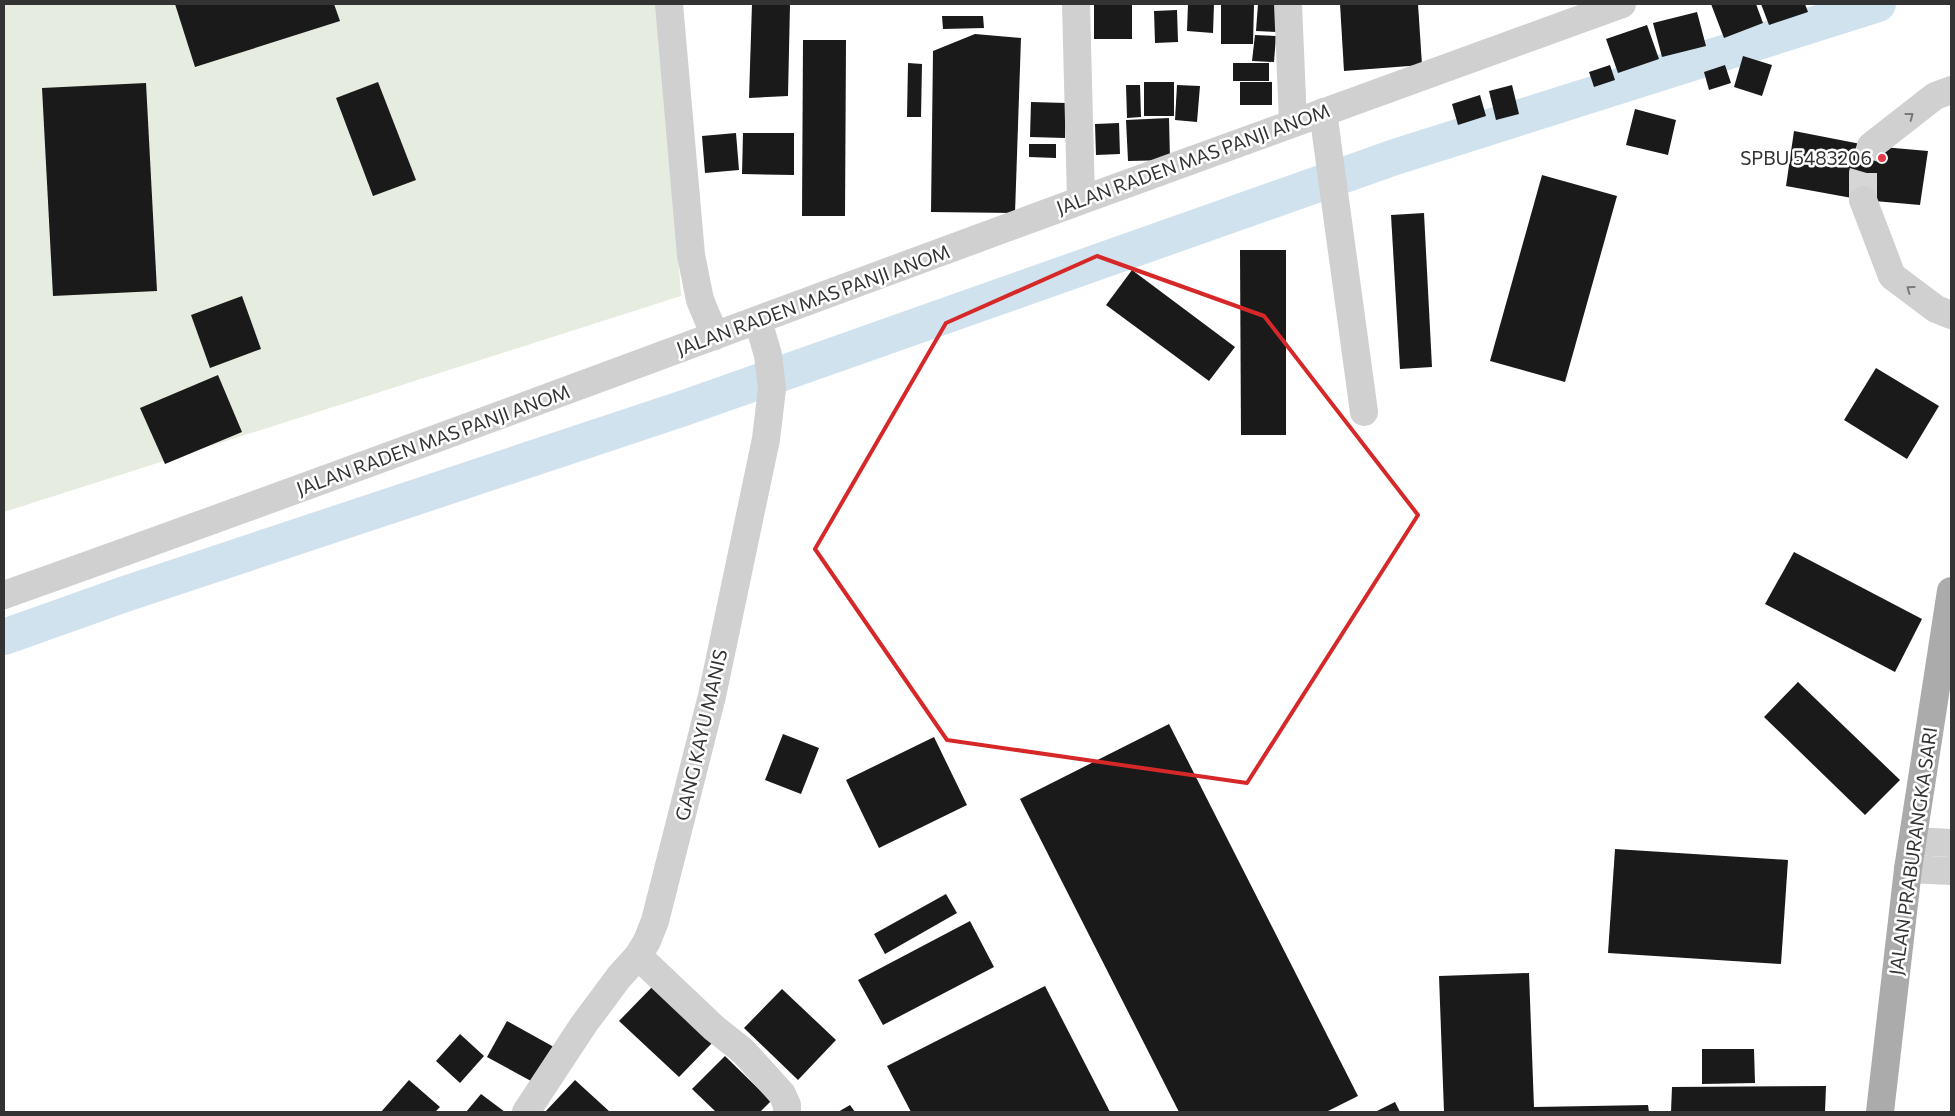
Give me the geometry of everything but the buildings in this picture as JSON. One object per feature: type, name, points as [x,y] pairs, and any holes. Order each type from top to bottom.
[{"type":"main road","name":"JALAN PRABURANGKA SARI","points":[[1880,1112],[1908,869],[1951,591]]},
{"type":"street","points":[[669,4],[690,255],[700,300],[715,336]]},
{"type":"street","points":[[1076,4],[1082,200]]},
{"type":"street","points":[[1288,4],[1294,122]]},
{"type":"street","name":"JALAN RADEN MAS PANJI ANOM","points":[[4,595],[158,541],[1294,122],[1622,4]]},
{"type":"street","points":[[1871,146],[1935,96],[1951,90]]},
{"type":"street","points":[[1323,112],[1337,202],[1364,412]]},
{"type":"street","points":[[1863,200],[1892,276],[1936,309],[1951,315]]},
{"type":"street","name":"GANG KAYU MANIS","points":[[526,1112],[584,1024],[619,977],[638,956],[655,922],[712,696],[766,439],[772,388],[768,355],[758,321]]},
{"type":"street","points":[[1913,841],[1951,843]]},
{"type":"street","points":[[1908,869],[1951,871]]},
{"type":"street","points":[[638,956],[714,1028],[743,1052],[782,1094],[787,1105],[787,1112]]},
{"type":"highlighted area","points":[[1097,256],[1264,316],[1418,515],[1247,783],[947,740],[815,549],[946,323]]},
{"type":"shaded area","points":[[4,4],[661,4],[681,296],[4,512]]},
{"type":"waterway","points":[[4,637],[125,594],[684,408],[1395,157],[1878,4]]},
{"type":"tunnel","points":[[1863,200],[1863,173],[1871,146]]},
{"type":"place","name":"SPBU 5483206","points":[[1882,158]]}]
